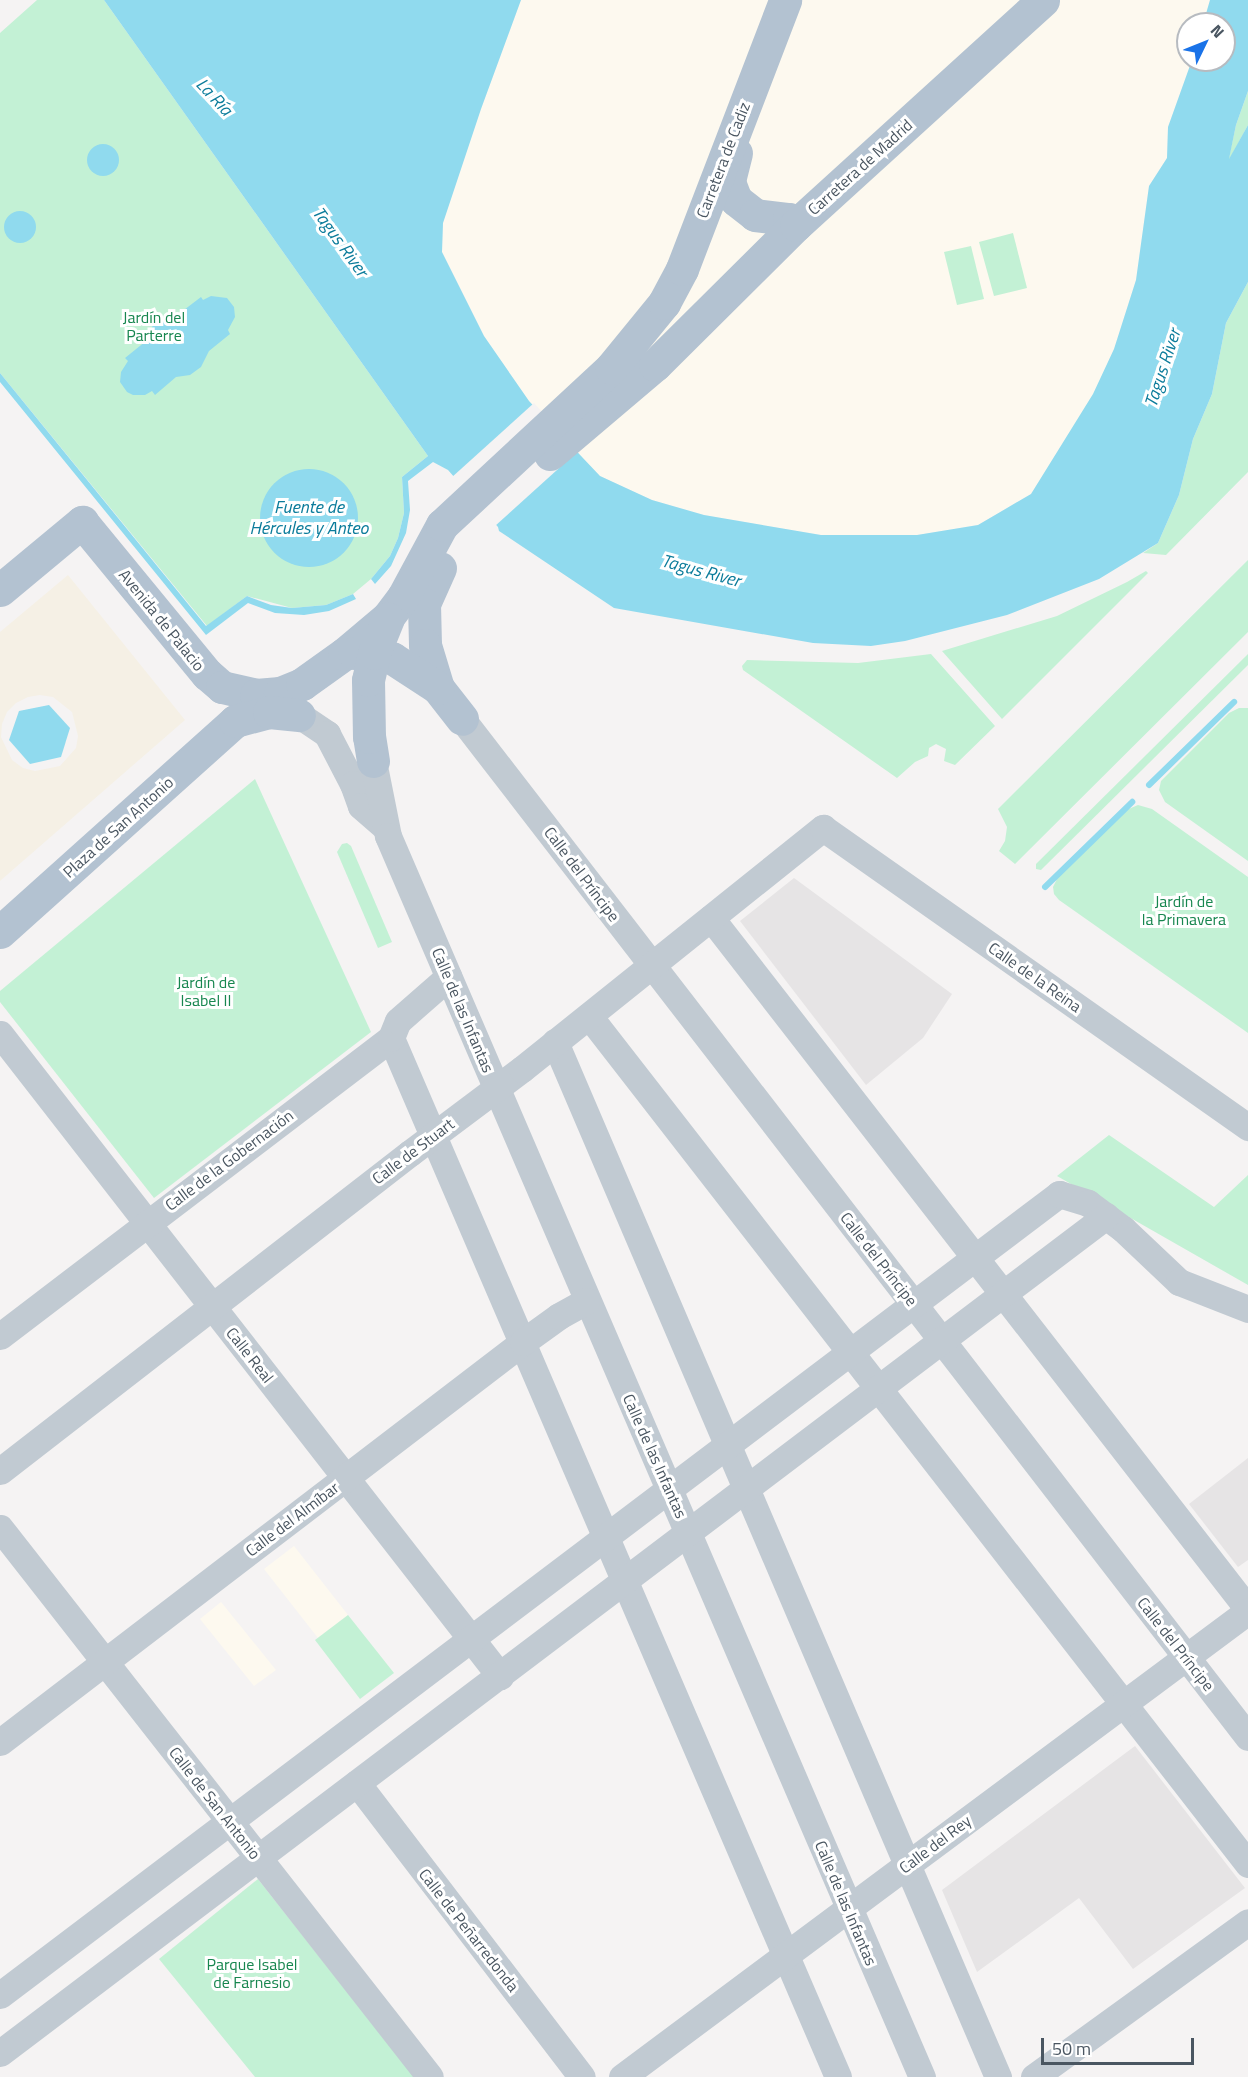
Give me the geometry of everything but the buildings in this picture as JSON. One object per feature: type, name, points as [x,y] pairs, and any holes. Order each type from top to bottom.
[{"type":"main road","name":"Carretera de Cadiz","points":[[620,378],[682,269],[785,0]]},
{"type":"main road","name":"Carretera de Madrid","points":[[620,378],[680,339],[796,225],[1043,0]]},
{"type":"main road","points":[[732,135],[737,146],[729,182],[732,194],[741,205],[755,215],[789,219],[796,225]]},
{"type":"main road","points":[[249,710],[359,654],[396,607],[435,536],[476,506],[620,378]]},
{"type":"main road","points":[[438,688],[425,645],[424,604],[476,506]]},
{"type":"main road","name":"Avenida de Palacio","points":[[0,590],[82,522],[207,674],[222,687],[235,693],[249,710]]},
{"type":"main road","points":[[359,654],[409,666],[438,688],[462,719]]},
{"type":"main road","points":[[359,654],[368,680],[373,761]]},
{"type":"main road","points":[[249,710],[299,715]]},
{"type":"main road","name":"Plaza de San Antonio","points":[[0,932],[249,710]]},
{"type":"street","points":[[299,715],[327,734],[353,784],[361,806],[386,830]]},
{"type":"street","name":"Calle del Príncipe","points":[[462,719],[1248,1737]]},
{"type":"street","points":[[373,761],[386,830]]},
{"type":"street","name":"Calle de Stuart","points":[[0,1471],[589,1016],[823,828]]},
{"type":"street","name":"Calle de la Reina","points":[[823,828],[1248,1127]]},
{"type":"street","name":"Calle de las Infantas","points":[[386,830],[586,1301],[688,1531],[922,2077]]},
{"type":"street","points":[[711,918],[1248,1610]]},
{"type":"street","name":"Calle de la Gobernación","points":[[0,1336],[391,1038],[398,1021],[448,977]]},
{"type":"street","points":[[589,1016],[1125,1702],[1248,1864]]},
{"type":"street","name":"Calle Real","points":[[0,1034],[500,1676]]},
{"type":"street","points":[[391,1038],[627,1580],[838,2077]]},
{"type":"street","points":[[555,1042],[998,2077]]},
{"type":"street","points":[[0,1995],[1059,1194],[1088,1203],[1106,1216],[1179,1282],[1248,1309]]},
{"type":"street","points":[[0,2053],[1106,1216]]},
{"type":"street","name":"Calle del Almíbar","points":[[0,1742],[523,1342],[559,1316],[586,1301]]},
{"type":"street","name":"Calle de San Antonio","points":[[0,1528],[430,2077]]},
{"type":"street","name":"Calle del Rey","points":[[622,2077],[1248,1610]]},
{"type":"street","name":"Calle de Peñarredonda","points":[[357,1784],[582,2077]]},
{"type":"street","points":[[1034,2077],[1248,1922]]},
{"type":"shaded area","points":[[521,0],[1210,0],[1206,12],[1176,12],[1176,72],[1188,72],[1168,127],[1167,158],[1149,186],[1136,280],[1114,349],[1094,394],[1031,494],[978,525],[917,535],[821,535],[704,515],[652,500],[600,476],[582,459],[529,401],[484,336],[442,252],[443,223]]},
{"type":"shaded area","points":[[794,878],[952,994],[923,1038],[866,1085],[740,921]]},
{"type":"shaded area","points":[[1248,1458],[1248,1560],[1238,1567],[1189,1504]]},
{"type":"shaded area","points":[[294,1546],[348,1615],[318,1638],[264,1569]]},
{"type":"shaded area","points":[[221,1602],[276,1670],[254,1686],[200,1619]]},
{"type":"shaded area","points":[[1135,1746],[1245,1888],[1133,1969],[1079,1898],[977,1972],[942,1890]]},
{"type":"green space","name":"Jardín del Parterre","points":[[37,0],[104,0],[428,456],[402,477],[404,513],[398,538],[390,556],[371,579],[353,594],[326,605],[292,608],[247,596],[207,626],[0,373],[0,33]]},
{"type":"green space","points":[[1248,91],[1248,125],[1228,162],[1236,125]]},
{"type":"green space","points":[[1013,233],[1027,288],[994,296],[979,242]]},
{"type":"green space","points":[[971,246],[984,299],[957,305],[944,252]]},
{"type":"green space","points":[[1248,282],[1248,472],[1166,555],[1143,553],[1158,543],[1179,495],[1193,439],[1212,394],[1226,323]]},
{"type":"green space","points":[[1248,560],[1248,632],[1015,864],[999,851],[1005,841],[1007,827],[998,809]]},
{"type":"green space","points":[[1146,571],[1148,573],[1002,719],[942,651],[1057,616]]},
{"type":"green space","points":[[931,654],[995,726],[955,765],[944,761],[946,749],[936,744],[929,748],[928,756],[915,762],[897,778],[743,670],[742,666],[747,660],[858,663]]},
{"type":"green space","points":[[1248,654],[1248,665],[1041,870],[1036,869],[1036,864]]},
{"type":"green space","points":[[1239,708],[1248,708],[1248,861],[1165,802],[1159,790],[1161,781],[1229,713]]},
{"type":"green space","name":"Jardín de Isabel II","points":[[255,779],[371,1032],[154,1198],[0,1002],[0,991]]},
{"type":"green space","name":"Jardín de la Primavera","points":[[1138,805],[1152,809],[1248,877],[1248,1033],[1059,900],[1054,894],[1053,887],[1058,877],[1124,811]]},
{"type":"green space","points":[[347,843],[351,846],[392,942],[378,948],[337,852],[342,844]]},
{"type":"green space","points":[[1109,1135],[1214,1207],[1248,1175],[1248,1285],[1057,1176]]},
{"type":"green space","points":[[348,1615],[394,1673],[360,1699],[315,1640]]},
{"type":"green space","name":"Parque Isabel de Farnesio","points":[[258,1879],[414,2077],[255,2077],[159,1959]]},
{"type":"sand","points":[[68,575],[185,720],[0,881],[0,632]],"holes":[[[40,695],[53,697],[72,712],[78,736],[76,748],[60,766],[35,771],[23,768],[12,760],[1,737],[2,724],[7,712],[16,703],[28,697]]]},
{"type":"water","points":[[104,0],[521,0],[443,223],[442,252],[484,336],[529,401],[600,476],[652,500],[704,515],[821,535],[917,535],[978,525],[1031,494],[1093,394],[1114,349],[1136,280],[1149,186],[1167,158],[1168,127],[1188,72],[1236,72],[1236,12],[1206,12],[1210,0],[1248,0],[1248,91],[1236,125],[1229,159],[1248,125],[1248,282],[1226,323],[1212,394],[1193,439],[1179,495],[1158,543],[1099,579],[1007,615],[905,641],[871,646],[813,643],[614,608],[499,531],[448,470],[433,462],[408,481],[410,510],[406,533],[391,566],[375,584],[371,579],[390,556],[398,538],[404,513],[402,477],[428,456]]},
{"type":"water","points":[[103,144],[114,149],[119,160],[114,171],[103,176],[92,171],[87,160],[92,149]]},
{"type":"water","points":[[20,211],[31,216],[36,227],[31,238],[20,243],[9,238],[4,227],[9,216]]},
{"type":"water","points":[[211,296],[227,298],[234,307],[235,317],[228,330],[230,334],[209,351],[201,367],[190,375],[176,377],[155,395],[152,391],[145,395],[133,395],[127,392],[120,382],[121,372],[128,361],[125,358],[146,341],[153,325],[166,315],[180,313],[201,297],[203,300]]},
{"type":"water","points":[[0,373],[206,626],[247,596],[271,605],[292,608],[326,605],[353,594],[356,599],[329,611],[304,615],[275,613],[248,603],[206,635],[0,382]]},
{"type":"water","name":"Fuente de Hércules y Anteo","points":[[309,469],[319,470],[336,477],[350,491],[357,508],[357,528],[350,545],[336,559],[319,566],[309,567],[299,566],[282,559],[268,545],[261,528],[260,518],[261,508],[268,491],[282,477],[299,470]]},
{"type":"water","points":[[49,705],[70,728],[61,757],[30,764],[9,740],[19,711]]},
{"type":"pier","points":[[534,403],[578,451],[495,526],[451,478]]},
{"type":"waterway","points":[[1149,785],[1234,702]]},
{"type":"waterway","points":[[1045,887],[1132,802]]},
{"type":"water label","name":"La Ría","points":[[214,97]]},
{"type":"water label","name":"Tagus River","points":[[340,242]]},
{"type":"water label","name":"Tagus River","points":[[1163,368]]},
{"type":"water label","name":"Tagus River","points":[[701,571]]}]
